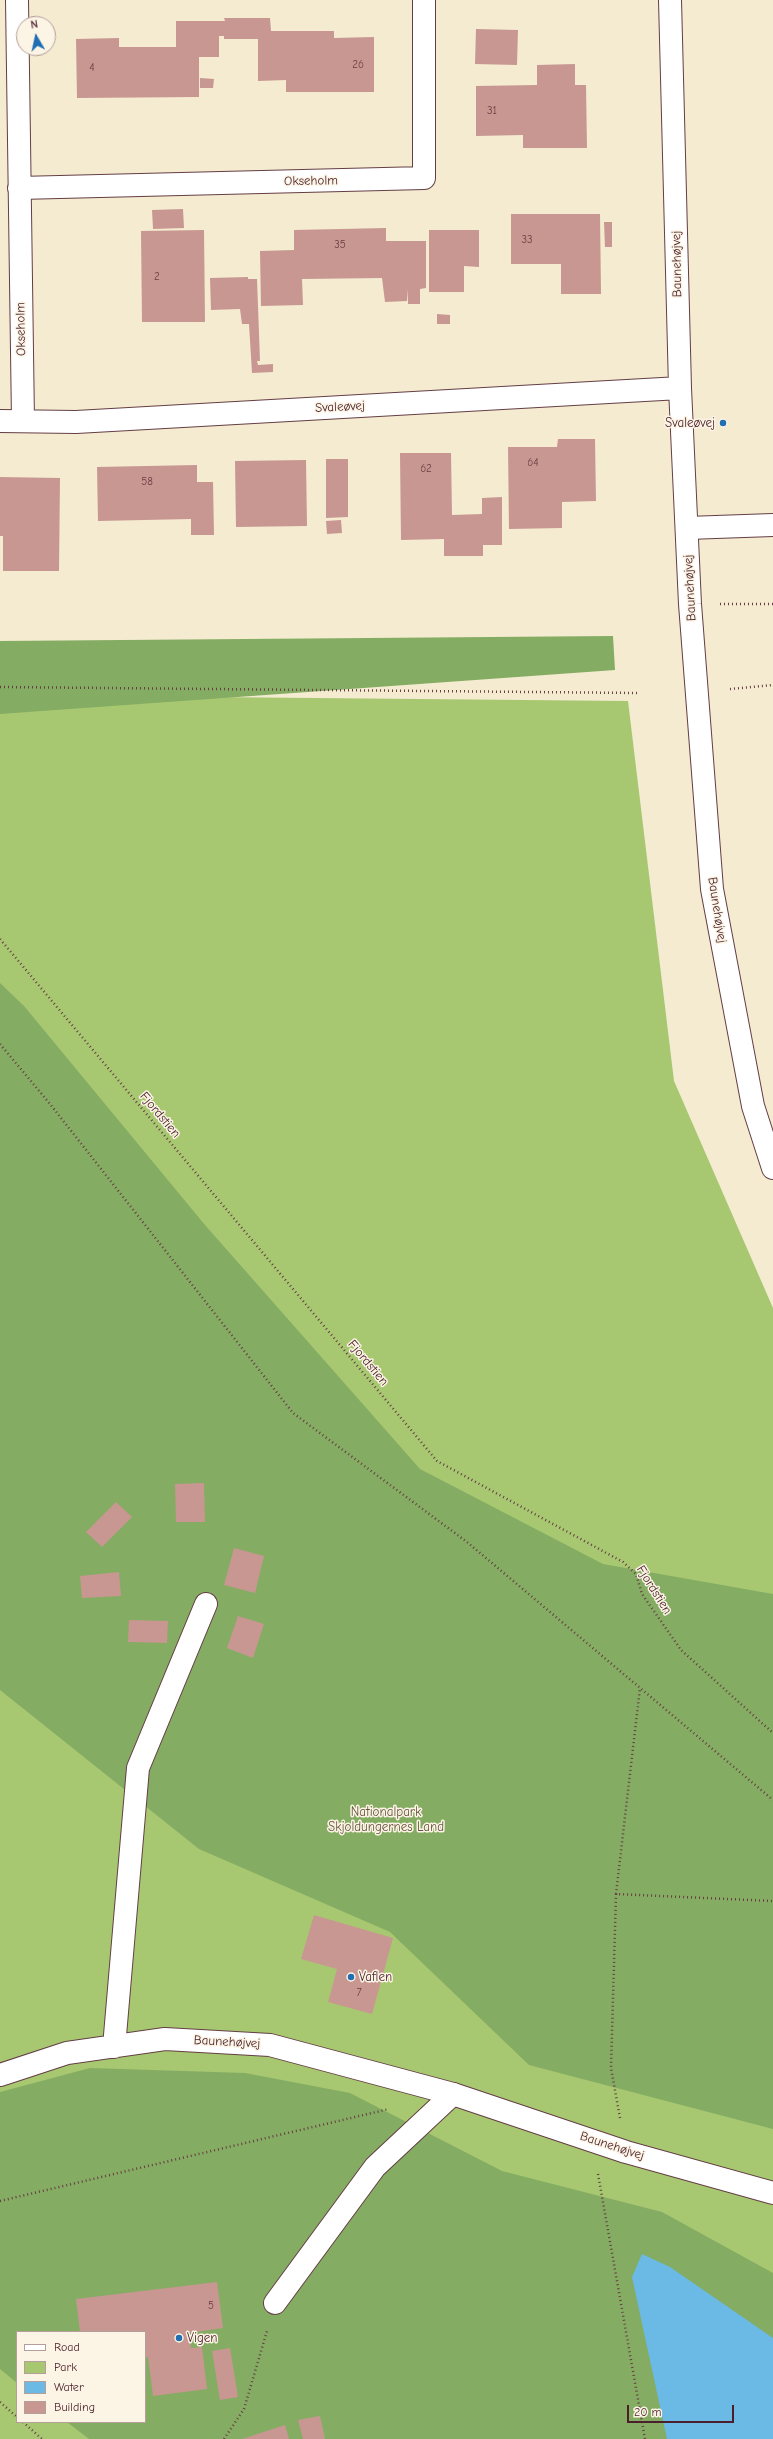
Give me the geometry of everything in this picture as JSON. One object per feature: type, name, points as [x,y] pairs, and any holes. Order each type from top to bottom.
[{"type":"street","name":"Okseholm","points":[[17,0],[23,421]]},
{"type":"street","name":"Okseholm","points":[[20,188],[424,178],[424,0]]},
{"type":"street","name":"Baunehøjvej","points":[[670,0],[680,388],[690,604],[712,889],[753,1106],[773,1168]]},
{"type":"street","name":"Svaleøvej","points":[[0,421],[76,422],[680,388]]},
{"type":"street","points":[[687,528],[773,525]]},
{"type":"street","points":[[114,2047],[138,1768],[206,1604]]},
{"type":"street","name":"Baunehøjvej","points":[[0,2075],[67,2053],[165,2039],[270,2044],[453,2094],[626,2152],[773,2193]]},
{"type":"street","points":[[275,2303],[375,2167],[453,2094]]},
{"type":"path","points":[[690,604],[773,604]]},
{"type":"path","points":[[730,689],[773,684]]},
{"type":"path","points":[[0,687],[638,693]]},
{"type":"path","name":"Fjordstien","points":[[0,939],[437,1461],[623,1562],[636,1574],[642,1594],[681,1650],[773,1733]]},
{"type":"path","points":[[0,1044],[55,1110],[293,1413],[467,1542],[773,1800]]},
{"type":"path","points":[[626,2152],[611,2068],[616,1894],[640,1687]]},
{"type":"path","points":[[616,1894],[773,1901]]},
{"type":"path","points":[[0,2201],[391,2109]]},
{"type":"path","points":[[592,2140],[645,2439]]},
{"type":"path","points":[[224,2439],[244,2409],[275,2303]]},
{"type":"path","points":[[0,2402],[16,2416]]},
{"type":"path","points":[[24,2423],[42,2439]]},
{"type":"green space","points":[[613,636],[615,670],[0,714],[0,641]]},
{"type":"green space","name":"Nationalpark Skjoldungernes Land","points":[[0,695],[628,701],[674,1081],[773,1308],[773,2439],[0,2439]]},
{"type":"green space","points":[[0,983],[24,1006],[205,1225],[420,1469],[603,1564],[773,1594],[773,2129],[529,2065],[390,1932],[199,1849],[0,1690]]},
{"type":"green space","points":[[90,2068],[245,2073],[350,2093],[502,2171],[662,2212],[773,2273],[773,2439],[89,2439],[68,2423],[146,2423],[146,2331],[16,2331],[16,2382],[0,2369],[0,2092]]},
{"type":"water","points":[[642,2254],[670,2267],[773,2338],[773,2439],[667,2439],[632,2277]]},
{"type":"building","points":[[224,18],[270,18],[271,31],[334,31],[334,38],[374,37],[374,92],[286,92],[286,80],[258,81],[258,39],[224,39],[224,36],[219,36],[219,57],[199,57],[199,97],[77,98],[76,39],[119,38],[119,47],[176,47],[176,21],[225,21]]},
{"type":"building","points":[[476,29],[518,30],[517,65],[475,64]]},
{"type":"building","points":[[575,64],[575,85],[586,85],[587,148],[523,148],[523,135],[476,136],[476,86],[537,85],[537,65]]},
{"type":"building","points":[[200,78],[214,79],[213,88],[200,88]]},
{"type":"building","points":[[183,209],[184,228],[153,229],[152,210]]},
{"type":"building","points":[[511,214],[600,214],[601,294],[561,294],[561,264],[511,264]]},
{"type":"building","points":[[604,222],[612,222],[612,247],[605,247]]},
{"type":"building","points":[[386,228],[386,241],[426,241],[426,288],[420,289],[420,304],[408,304],[408,289],[407,301],[385,302],[382,278],[302,279],[303,305],[261,306],[260,251],[294,250],[294,230]]},
{"type":"building","points":[[204,230],[205,322],[142,322],[141,231]]},
{"type":"building","points":[[429,230],[479,230],[479,267],[464,266],[464,292],[429,292]]},
{"type":"building","points":[[248,277],[248,279],[257,279],[260,361],[257,361],[258,365],[273,364],[273,372],[252,373],[249,324],[242,324],[240,309],[211,310],[210,278]]},
{"type":"building","points":[[437,314],[450,315],[450,324],[437,324]]},
{"type":"building","points":[[558,439],[595,439],[596,501],[562,502],[562,528],[509,529],[508,447],[557,447]]},
{"type":"building","points":[[400,453],[451,453],[452,515],[482,514],[482,498],[502,497],[502,545],[483,545],[483,556],[444,556],[444,539],[401,540]]},
{"type":"building","points":[[326,459],[348,459],[348,517],[326,518]]},
{"type":"building","points":[[306,460],[307,526],[236,527],[235,461]]},
{"type":"building","points":[[197,465],[197,482],[213,482],[214,535],[191,535],[191,519],[98,521],[97,467]]},
{"type":"building","points":[[0,477],[60,478],[59,571],[3,571],[3,536],[0,536]]},
{"type":"building","points":[[341,520],[342,533],[327,534],[326,521]]},
{"type":"building","points":[[204,1483],[205,1522],[176,1522],[175,1484]]},
{"type":"building","points":[[116,1502],[132,1517],[102,1547],[86,1532]]},
{"type":"building","points":[[234,1548],[264,1556],[255,1593],[224,1585]]},
{"type":"building","points":[[119,1572],[121,1596],[82,1598],[80,1576]]},
{"type":"building","points":[[238,1616],[264,1624],[253,1658],[227,1648]]},
{"type":"building","points":[[129,1620],[168,1621],[167,1643],[128,1642]]},
{"type":"building","points":[[314,1915],[393,1938],[372,2014],[328,2002],[337,1969],[301,1959]]},
{"type":"building","points":[[217,2282],[223,2328],[189,2333],[191,2348],[202,2347],[207,2389],[153,2396],[148,2357],[146,2358],[146,2331],[80,2331],[76,2299]]},
{"type":"building","points":[[230,2348],[238,2397],[220,2400],[212,2351]]},
{"type":"building","points":[[320,2416],[325,2439],[303,2439],[298,2420]]},
{"type":"building","points":[[285,2425],[289,2439],[242,2439]]},
{"type":"place","name":"Svaleøvej","points":[[723,423]]},
{"type":"place","name":"Vaflen","points":[[351,1977]]},
{"type":"place","name":"Vigen","points":[[179,2338]]}]
